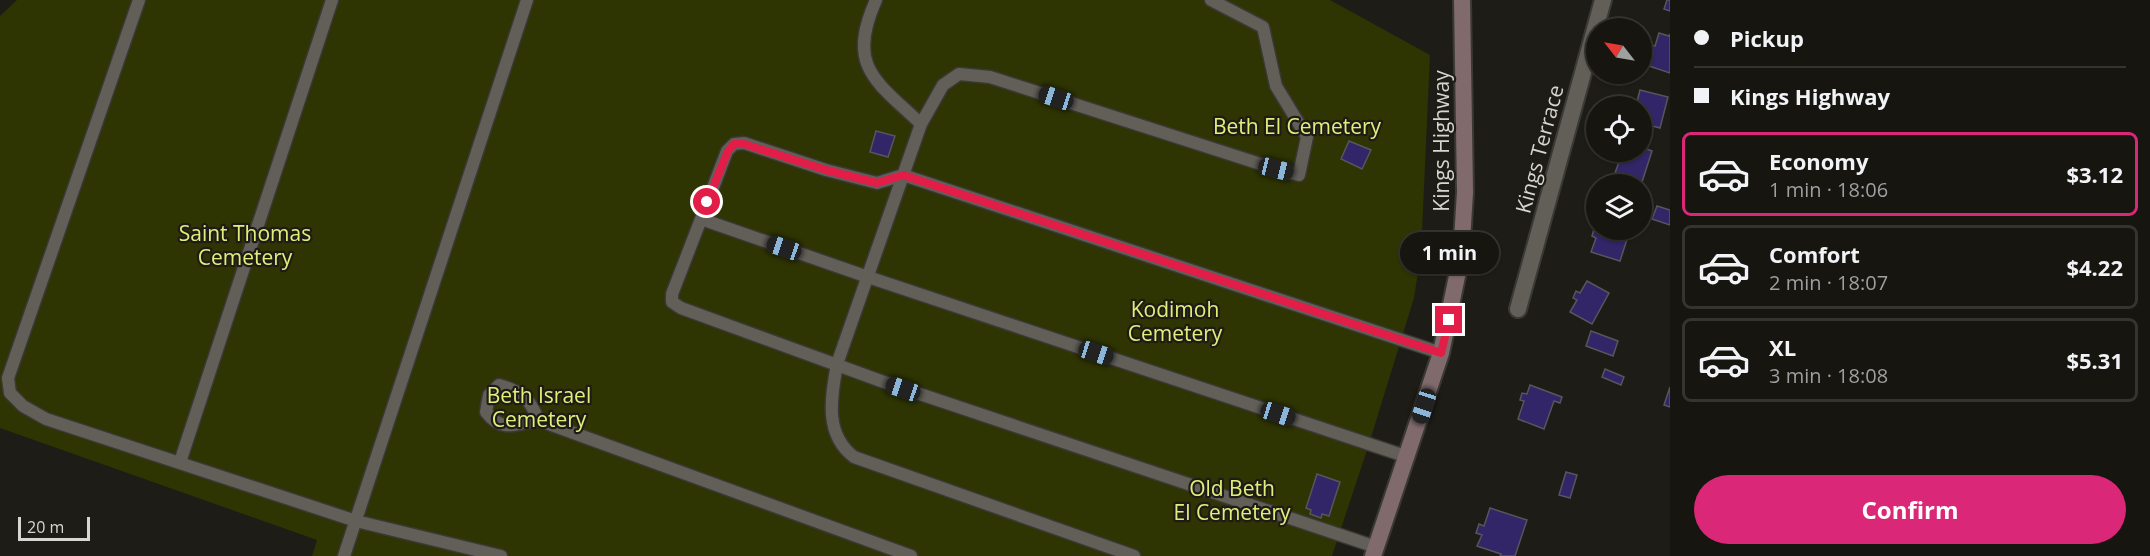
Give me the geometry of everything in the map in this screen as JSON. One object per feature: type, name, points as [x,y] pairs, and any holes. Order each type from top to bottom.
[{"type":"main road","name":"Kings Highway","points":[[1375,552],[1441,353],[1461,257],[1464,218],[1462,0]]},
{"type":"street","name":"Kings Terrace","points":[[1518,309],[1603,0]]},
{"type":"lane","points":[[139,0],[8,378],[10,393],[23,406],[46,419],[356,521],[501,556]]},
{"type":"lane","points":[[180,462],[332,0]]},
{"type":"lane","points":[[344,556],[528,0]]},
{"type":"lane","points":[[876,0],[863,38],[866,59],[874,80],[921,124]]},
{"type":"lane","points":[[1134,556],[854,457],[843,448],[834,430],[832,393],[837,364],[921,124],[943,85],[959,74],[990,77],[1299,175],[1307,137],[1276,86],[1263,27],[1211,0]]},
{"type":"lane","points":[[1375,552],[881,381],[681,308],[672,302],[672,294],[728,151],[734,144],[744,144],[826,170],[877,183],[903,175],[1441,353]]},
{"type":"lane","points":[[701,219],[1408,457]]},
{"type":"lane","points":[[538,420],[911,556]]},
{"type":"green space","points":[[17,0],[1330,0],[1430,55],[1421,253],[1414,298],[1332,556],[312,556],[317,540],[0,428],[0,16]]},
{"type":"building","points":[[1667,0],[1670,0],[1670,11],[1664,9]]},
{"type":"building","points":[[1659,33],[1669,36],[1670,34],[1670,73],[1652,67],[1652,45],[1655,46]]},
{"type":"building","points":[[1640,90],[1668,97],[1660,128],[1652,126],[1652,96],[1638,96]]},
{"type":"building","points":[[876,131],[895,136],[888,157],[870,152]]},
{"type":"building","points":[[1349,141],[1371,150],[1362,169],[1341,159]]},
{"type":"building","points":[[1619,162],[1648,162],[1645,174],[1615,173]]},
{"type":"building","points":[[1657,206],[1670,210],[1670,225],[1652,219]]},
{"type":"building","points":[[1595,240],[1627,240],[1620,261],[1591,252]]},
{"type":"building","points":[[1587,281],[1609,293],[1592,324],[1570,312],[1577,300],[1573,298],[1576,291],[1580,293]]},
{"type":"building","points":[[1591,331],[1618,341],[1613,356],[1586,346]]},
{"type":"building","points":[[1605,369],[1624,377],[1621,385],[1602,377]]},
{"type":"building","points":[[1530,385],[1562,397],[1560,403],[1554,401],[1544,429],[1518,419],[1524,401],[1520,400],[1522,393],[1527,394]]},
{"type":"building","points":[[1670,387],[1670,407],[1664,405]]},
{"type":"building","points":[[1566,472],[1577,475],[1570,498],[1559,495]]},
{"type":"building","points":[[1317,474],[1340,482],[1329,516],[1322,514],[1321,518],[1310,514],[1311,510],[1306,508]]},
{"type":"building","points":[[1490,508],[1527,520],[1515,556],[1500,556],[1501,554],[1477,546],[1482,535],[1476,533],[1479,524],[1484,526]]},
{"type":"route","points":[[707,202],[728,151],[734,144],[744,144],[826,170],[877,183],[903,175],[1441,353],[1449,320]]},
{"type":"park label","name":"Beth El Cemetery","points":[[1297,126]]},
{"type":"park label","name":"Saint Thomas Cemetery","points":[[245,245]]},
{"type":"park label","name":"Kodimoh Cemetery","points":[[1175,321]]},
{"type":"park label","name":"Beth Israel Cemetery","points":[[539,407]]},
{"type":"park label","name":"Old Beth El Cemetery","points":[[1232,500]]}]
